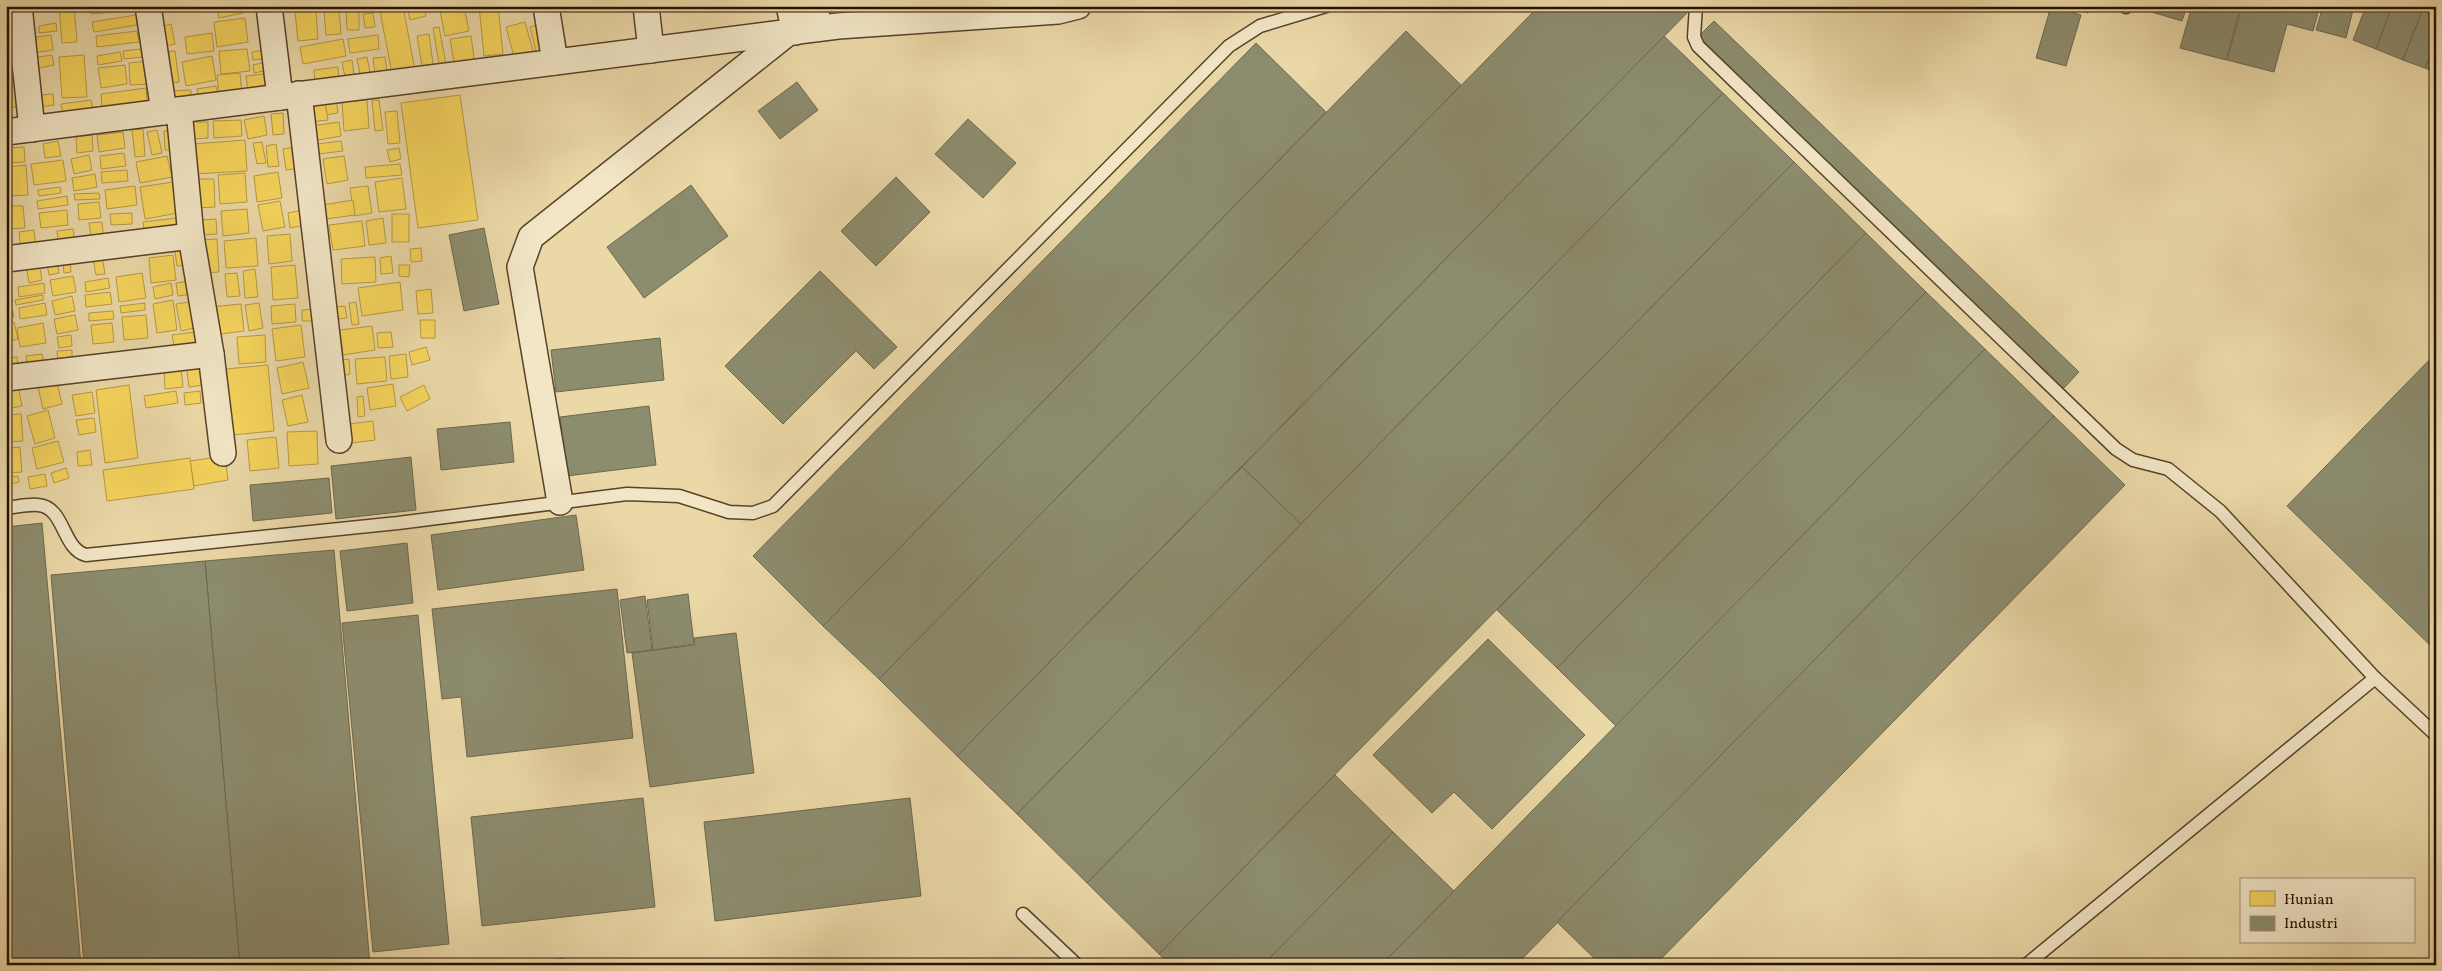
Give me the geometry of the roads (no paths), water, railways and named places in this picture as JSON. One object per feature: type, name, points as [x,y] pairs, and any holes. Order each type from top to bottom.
[{"type":"street","points":[[19,6],[32,129]]},
{"type":"street","points":[[148,6],[171,111],[211,354],[223,453]]},
{"type":"street","points":[[269,6],[290,96],[338,440]]},
{"type":"street","points":[[546,6],[555,62]]},
{"type":"street","points":[[646,6],[651,50]]},
{"type":"street","points":[[789,6],[792,32]]},
{"type":"street","points":[[560,502],[520,267],[531,237],[792,32],[817,17],[1064,8]]},
{"type":"street","points":[[6,132],[792,32]]},
{"type":"street","points":[[6,259],[191,236]]},
{"type":"street","points":[[6,378],[211,354]]},
{"type":"lane","points":[[6,508],[39,505],[50,509],[75,548],[86,555],[398,522],[627,494],[657,493],[679,496],[729,512],[753,513],[773,506],[1229,46],[1260,26],[1326,6]]},
{"type":"lane","points":[[1696,6],[1694,37],[1698,46],[2116,449],[2133,460],[2168,468],[2220,511],[2374,678],[2436,735]]},
{"type":"lane","points":[[2026,965],[2374,678]]},
{"type":"lane","points":[[1023,914],[1077,965]]}]
